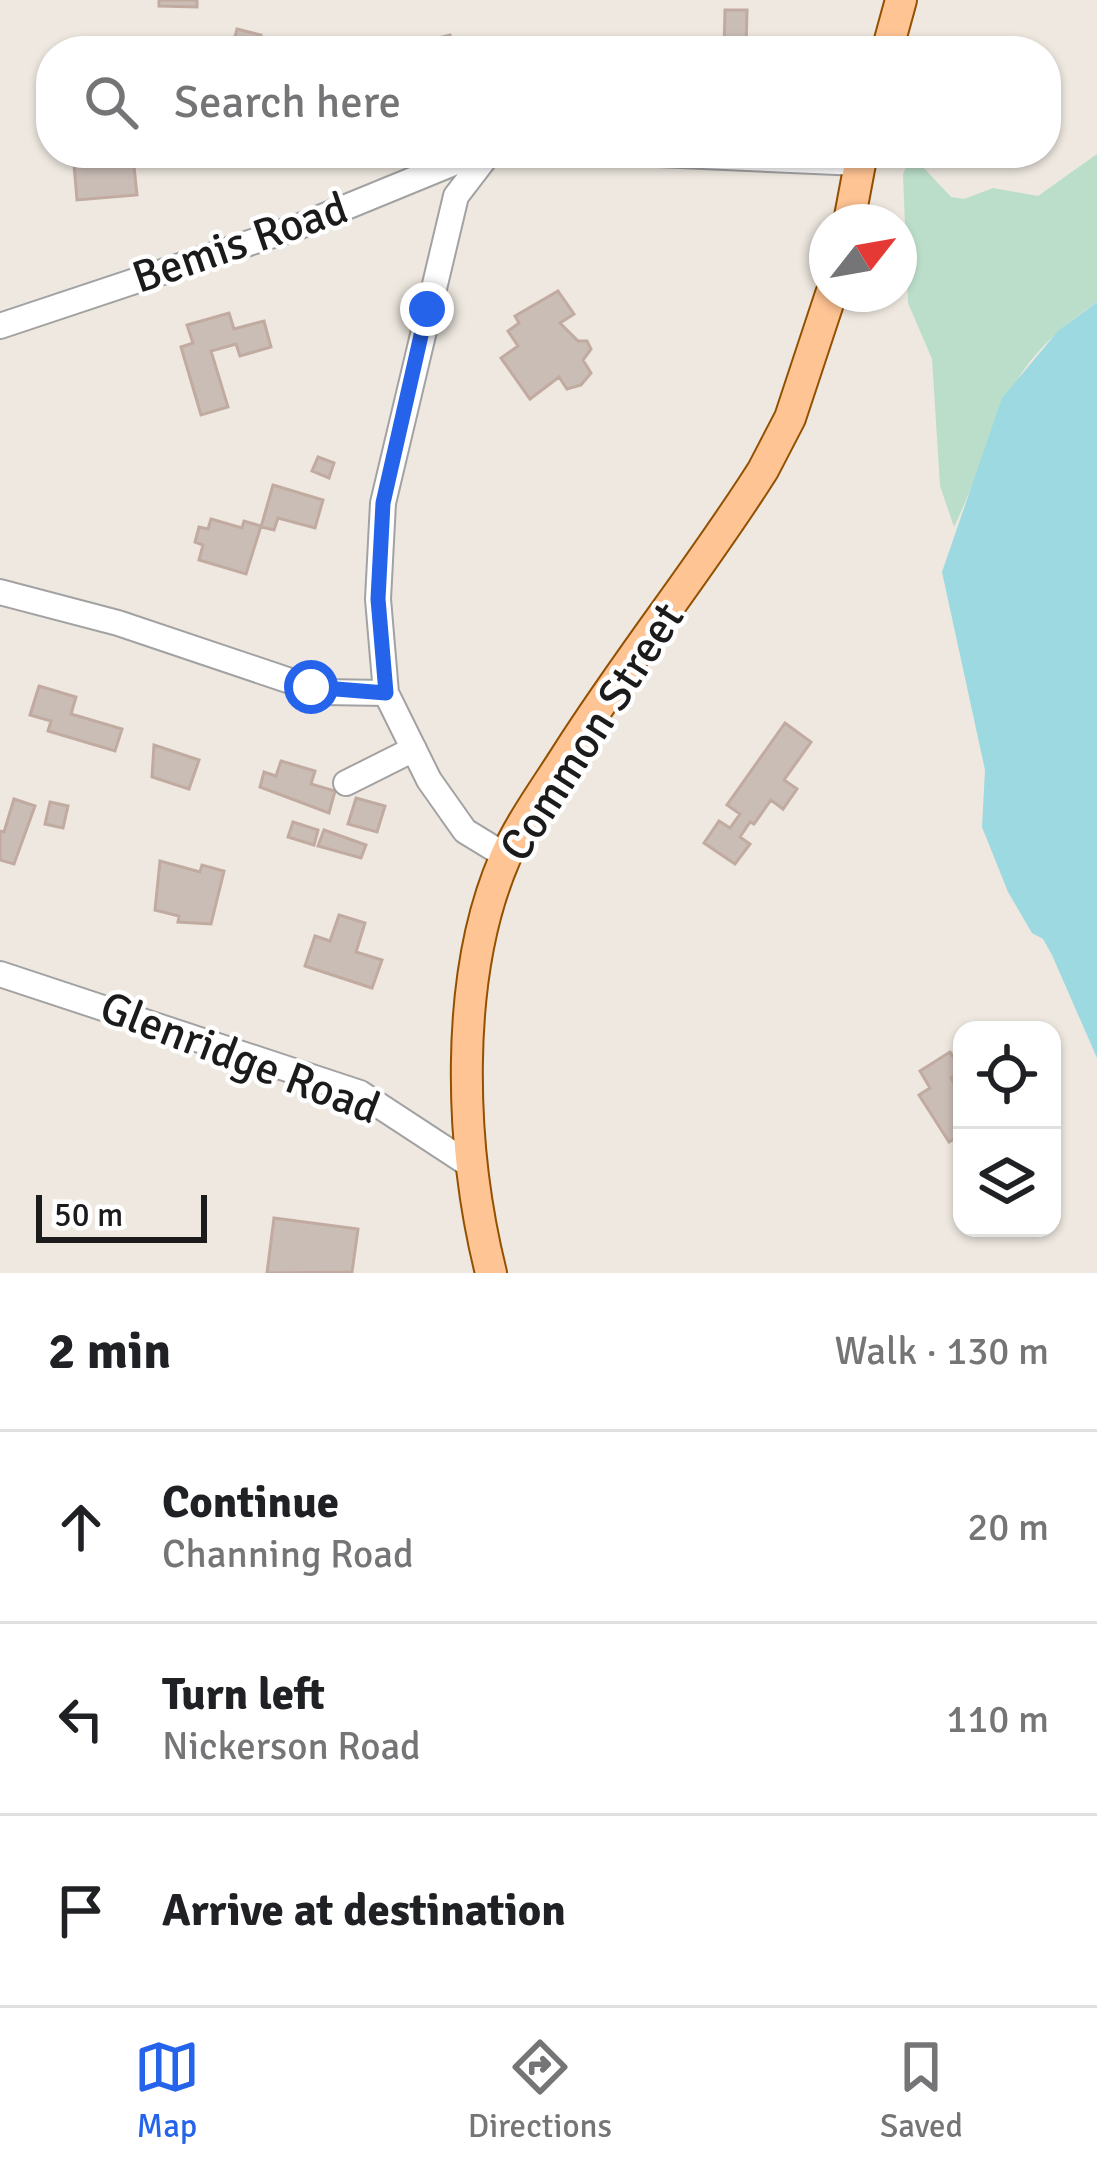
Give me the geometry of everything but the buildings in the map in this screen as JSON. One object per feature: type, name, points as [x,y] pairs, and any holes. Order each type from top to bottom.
[{"type":"main road","points":[[891,36],[901,0]]},
{"type":"main road","points":[[852,204],[859,168]]},
{"type":"main road","name":"Common Street","points":[[491,1273],[470,1165],[469,1046],[477,962],[506,856],[610,688],[713,550],[763,470],[790,418],[825,312]]},
{"type":"street","name":"Bemis Road","points":[[0,326],[300,226],[441,168]]},
{"type":"street","points":[[477,168],[456,196],[383,503],[378,599],[386,693],[465,831],[506,856]]},
{"type":"street","points":[[0,592],[118,623],[323,692],[386,693]]},
{"type":"street","points":[[346,783],[414,749]]},
{"type":"street","name":"Glenridge Road","points":[[0,974],[360,1093],[470,1165]]},
{"type":"green space","points":[[1097,154],[1097,302],[1063,328],[1019,378],[954,527],[940,486],[932,359],[912,312],[917,312],[917,204],[904,204],[903,174],[906,168],[924,168],[951,197],[964,199],[993,188],[1038,196]]},
{"type":"water","points":[[1097,302],[1097,1058],[1052,955],[1043,939],[1032,933],[1008,892],[982,827],[985,770],[942,572],[1002,398],[1058,331]]},
{"type":"route","points":[[311,687],[323,692],[386,693],[378,599],[383,503],[427,309]]}]
